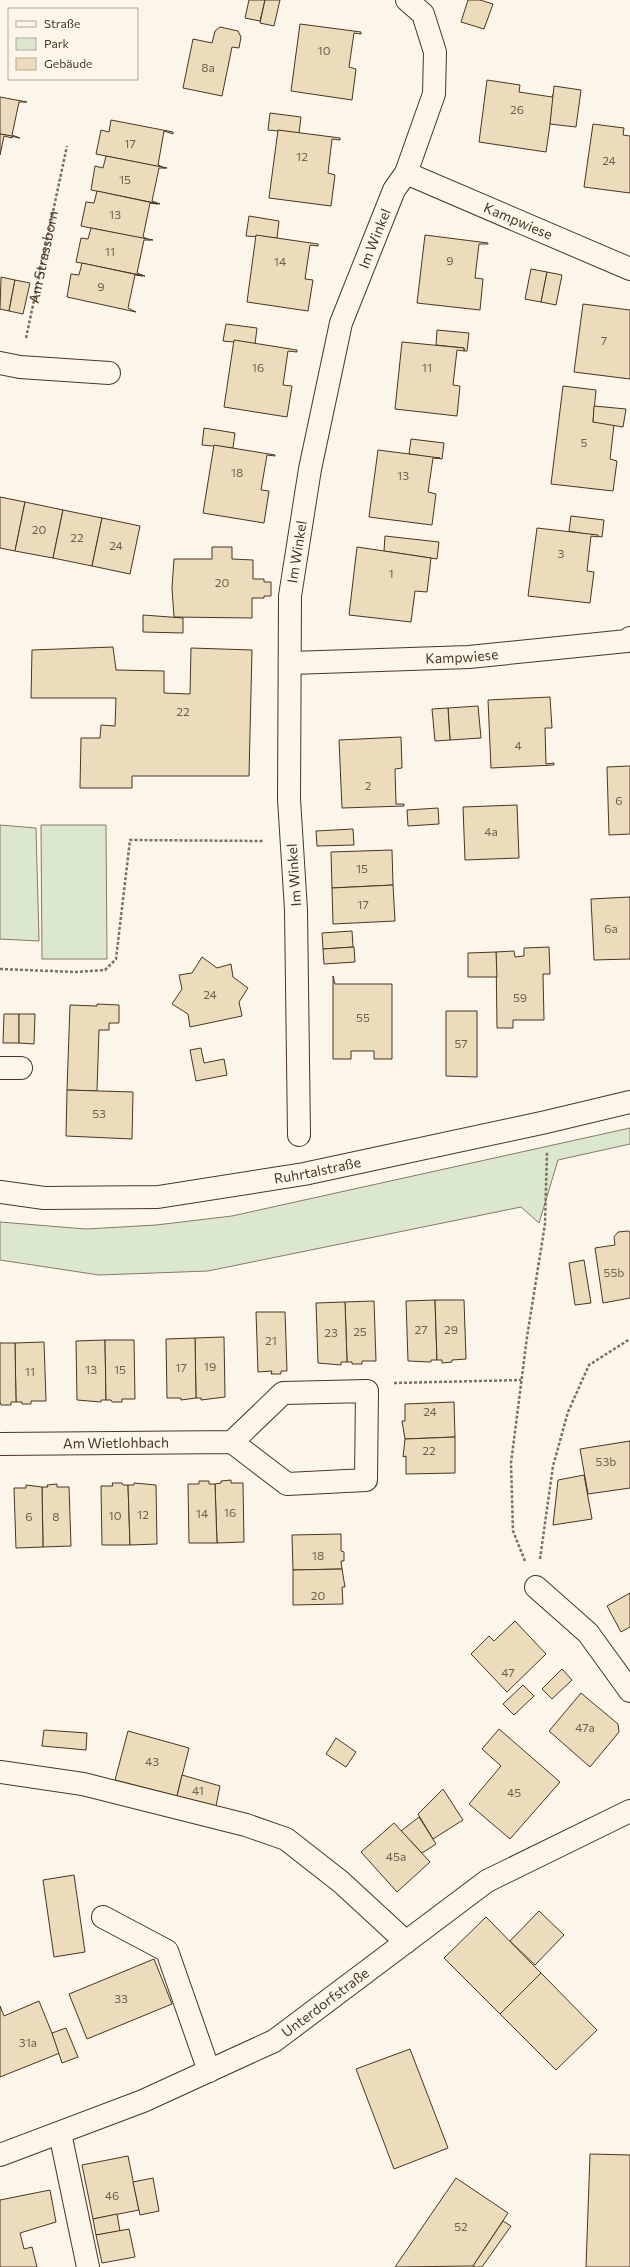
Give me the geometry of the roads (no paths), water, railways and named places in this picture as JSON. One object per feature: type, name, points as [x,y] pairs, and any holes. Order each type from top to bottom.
[{"type":"street","name":"Im Winkel","points":[[299,1135],[296,910],[289,799],[291,663],[290,596],[310,469],[341,323],[394,190],[406,173],[434,94],[435,52],[423,14],[407,0]]},
{"type":"street","name":"Kampwiese","points":[[406,173],[630,269]]},
{"type":"street","points":[[10,365],[109,373]]},
{"type":"street","name":"Kampwiese","points":[[291,663],[469,657],[627,641],[630,638]]},
{"type":"street","points":[[0,1068],[21,1068]]},
{"type":"street","name":"Ruhrtalstraße","points":[[0,1192],[44,1198],[158,1197],[304,1174],[546,1122],[630,1102]]},
{"type":"street","points":[[367,1391],[366,1480],[287,1484],[232,1442],[284,1393],[367,1391]]},
{"type":"street","name":"Am Wietlohbach","points":[[0,1444],[232,1442]]},
{"type":"street","points":[[536,1587],[588,1633],[630,1691]]},
{"type":"street","points":[[0,1772],[83,1784],[246,1825],[286,1839],[341,1882],[406,1942]]},
{"type":"street","name":"Unterdorfstraße","points":[[0,2156],[143,2101],[274,2041],[488,1881],[630,1811]]},
{"type":"street","points":[[103,1917],[167,1951],[209,2071]]},
{"type":"street","points":[[60,2133],[88,2267]]}]
